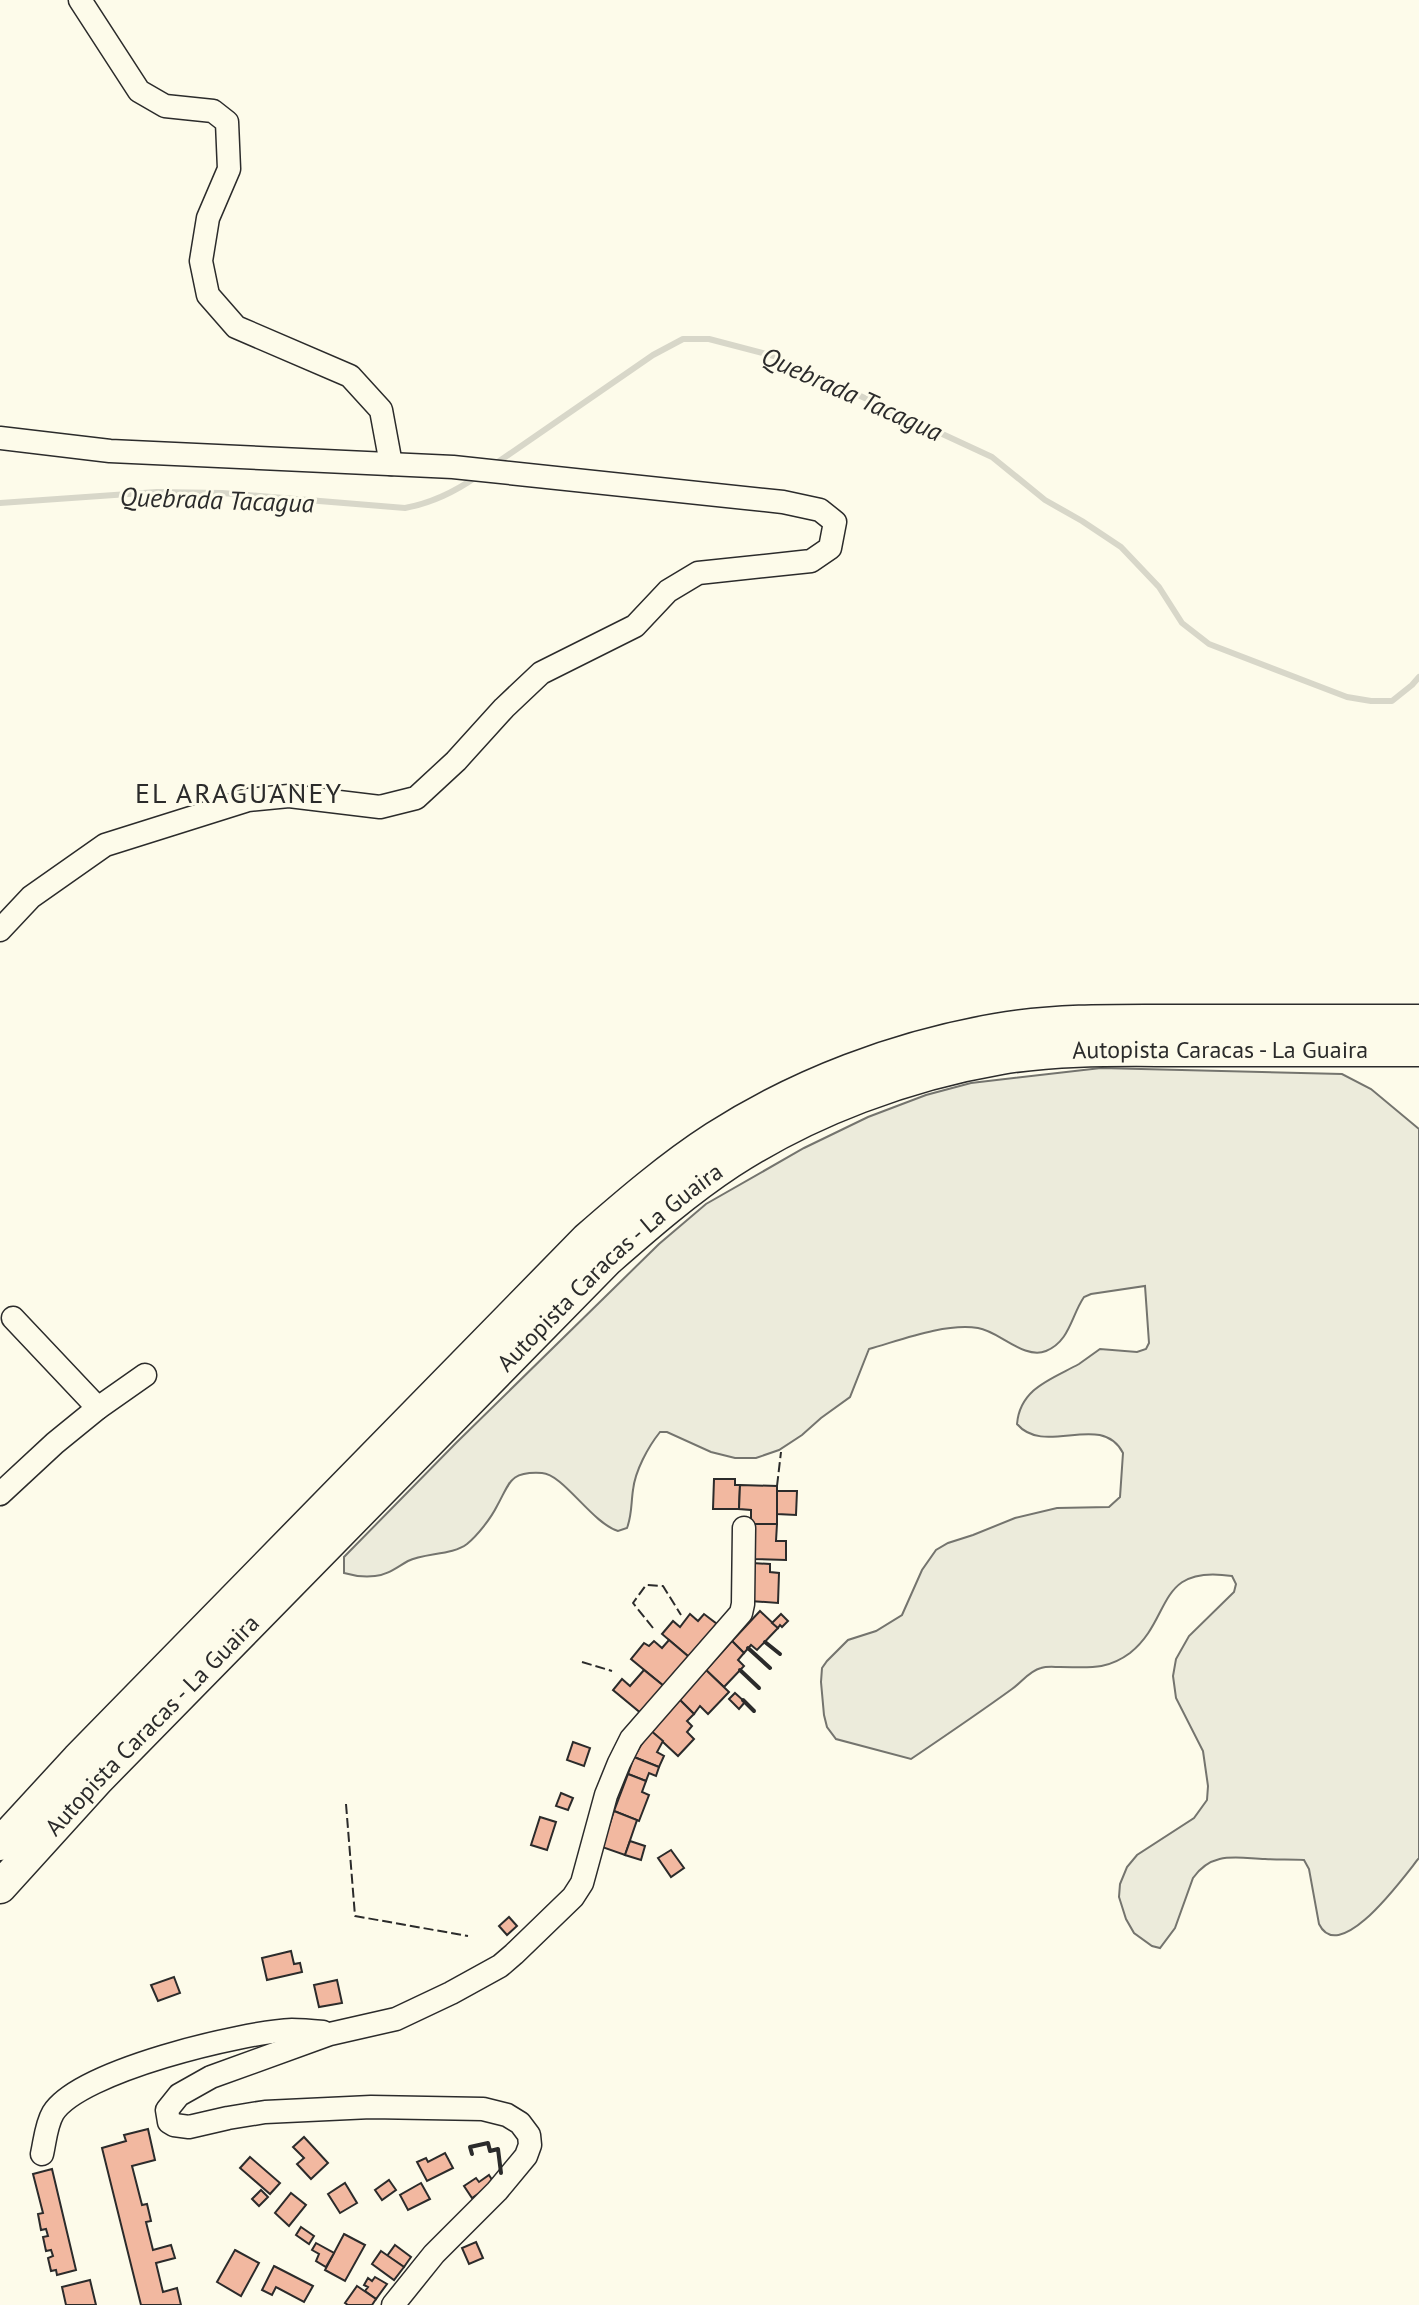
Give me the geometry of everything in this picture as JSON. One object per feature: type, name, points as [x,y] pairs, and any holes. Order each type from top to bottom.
[{"type":"highway","name":"Autopista Caracas - La Guaira","points":[[0,1844],[89,1748],[587,1239],[662,1177],[713,1139],[752,1116],[844,1073],[892,1056],[997,1030],[1104,1021],[1419,1021]]},
{"type":"highway","name":"Autopista Caracas - La Guaira","points":[[0,1887],[98,1779],[607,1260],[729,1163],[804,1122],[866,1096],[947,1070],[1001,1058],[1104,1050],[1419,1050]]},
{"type":"street","points":[[80,0],[139,91],[165,106],[213,111],[227,122],[229,169],[208,218],[201,261],[208,295],[236,327],[350,376],[381,410],[391,464]]},
{"type":"street","points":[[0,438],[110,451],[453,467],[783,502],[820,510],[835,522],[830,548],[811,561],[698,573],[668,591],[635,626],[541,673],[416,798],[380,807],[289,796],[248,800],[105,845],[31,897],[0,930]]},
{"type":"street","points":[[13,1318],[98,1408]]},
{"type":"street","points":[[0,1494],[55,1443],[145,1375]]},
{"type":"street","points":[[393,2305],[434,2254],[497,2191],[526,2156],[530,2145],[529,2135],[520,2123],[507,2115],[483,2109],[371,2107],[265,2112],[189,2127],[169,2122],[167,2110],[179,2095],[211,2077],[330,2034],[396,2019],[451,1993],[500,1966],[541,1930],[573,1897],[582,1883],[606,1795],[631,1739],[743,1609],[744,1528]]},
{"type":"street","points":[[42,2154],[54,2111],[92,2082],[121,2069],[225,2041],[271,2033],[292,2030],[330,2034]]},
{"type":"shaded area","points":[[1101,1068],[1342,1074],[1371,1089],[1419,1129],[1419,1858],[1387,1898],[1356,1926],[1342,1934],[1329,1934],[1319,1924],[1309,1869],[1304,1860],[1244,1858],[1216,1860],[1200,1869],[1193,1878],[1175,1928],[1160,1948],[1134,1933],[1126,1919],[1119,1897],[1127,1867],[1137,1855],[1194,1818],[1207,1800],[1203,1751],[1176,1698],[1173,1676],[1176,1659],[1189,1636],[1234,1592],[1236,1584],[1232,1576],[1207,1574],[1190,1578],[1177,1586],[1144,1639],[1121,1659],[1096,1667],[1037,1669],[911,1759],[836,1739],[827,1727],[822,1668],[848,1640],[876,1631],[902,1615],[922,1570],[936,1550],[1015,1518],[1057,1508],[1109,1507],[1120,1497],[1123,1453],[1113,1441],[1101,1435],[1087,1434],[1042,1437],[1029,1433],[1017,1424],[1019,1412],[1031,1393],[1100,1349],[1137,1352],[1146,1349],[1149,1343],[1145,1286],[1084,1297],[1065,1335],[1054,1347],[1038,1353],[1029,1352],[986,1330],[965,1327],[923,1333],[869,1349],[850,1397],[779,1450],[756,1458],[735,1458],[711,1452],[667,1432],[660,1432],[636,1475],[627,1528],[618,1531],[608,1526],[550,1475],[523,1474],[512,1480],[484,1526],[461,1548],[415,1558],[380,1575],[344,1573],[344,1557],[659,1244],[706,1204],[804,1148],[868,1117],[926,1095],[971,1083]]},
{"type":"building","points":[[714,1479],[735,1479],[735,1485],[740,1485],[739,1509],[713,1509]]},
{"type":"building","points":[[740,1485],[777,1486],[777,1524],[751,1524],[751,1510],[739,1509]]},
{"type":"building","points":[[777,1491],[797,1491],[796,1515],[777,1514]]},
{"type":"building","points":[[753,1524],[777,1524],[776,1541],[786,1541],[786,1560],[752,1559]]},
{"type":"building","points":[[752,1563],[770,1564],[770,1572],[779,1573],[778,1603],[750,1601]]},
{"type":"building","points":[[760,1611],[778,1628],[757,1650],[751,1645],[744,1653],[732,1641]]},
{"type":"building","points":[[690,1614],[698,1621],[704,1614],[717,1624],[689,1657],[662,1634],[673,1621],[680,1627]]},
{"type":"building","points":[[781,1614],[788,1621],[778,1628],[772,1623]]},
{"type":"building","points":[[669,1640],[689,1657],[665,1687],[631,1659],[644,1643],[649,1646],[654,1641],[662,1648]]},
{"type":"building","points":[[732,1641],[744,1653],[738,1660],[744,1666],[724,1687],[706,1670]]},
{"type":"building","points":[[644,1670],[665,1687],[642,1714],[613,1690],[622,1679],[630,1686]]},
{"type":"building","points":[[706,1670],[729,1692],[708,1714],[700,1706],[694,1714],[679,1699]]},
{"type":"building","points":[[735,1693],[745,1702],[739,1709],[729,1699]]},
{"type":"building","points":[[679,1699],[694,1714],[687,1721],[692,1726],[687,1732],[694,1739],[678,1756],[650,1730]]},
{"type":"building","points":[[650,1730],[663,1741],[657,1752],[664,1756],[659,1767],[634,1757]]},
{"type":"building","points":[[573,1742],[590,1748],[584,1766],[567,1760]]},
{"type":"building","points":[[634,1757],[659,1767],[656,1776],[649,1773],[646,1781],[628,1774]]},
{"type":"building","points":[[628,1774],[646,1781],[642,1792],[649,1795],[639,1821],[614,1811]]},
{"type":"building","points":[[561,1793],[573,1798],[568,1810],[556,1806]]},
{"type":"building","points":[[614,1811],[637,1820],[625,1855],[602,1847]]},
{"type":"building","points":[[540,1817],[556,1822],[547,1850],[531,1845]]},
{"type":"building","points":[[630,1841],[645,1846],[641,1860],[625,1855]]},
{"type":"building","points":[[671,1850],[684,1868],[671,1877],[658,1858]]},
{"type":"building","points":[[509,1917],[517,1926],[507,1935],[499,1926]]},
{"type":"building","points":[[291,1951],[294,1964],[300,1963],[302,1972],[267,1980],[262,1958]]},
{"type":"building","points":[[174,1977],[180,1993],[158,2001],[151,1985]]},
{"type":"building","points":[[337,1980],[342,2003],[319,2007],[314,1985]]},
{"type":"building","points":[[148,2129],[155,2160],[132,2166],[142,2205],[147,2204],[151,2221],[146,2222],[153,2250],[171,2245],[175,2258],[156,2263],[163,2292],[177,2288],[181,2305],[141,2305],[102,2148],[126,2141],[124,2135]]},
{"type":"building","points":[[304,2137],[328,2163],[311,2179],[297,2164],[304,2158],[293,2147]]},
{"type":"building","points":[[445,2153],[453,2168],[427,2181],[417,2162],[426,2158],[428,2162]]},
{"type":"building","points":[[250,2157],[280,2183],[270,2194],[240,2168]]},
{"type":"building","points":[[52,2169],[76,2270],[57,2275],[56,2270],[51,2271],[48,2258],[53,2256],[51,2250],[46,2251],[43,2237],[48,2236],[46,2229],[41,2230],[38,2214],[43,2213],[33,2174]]},
{"type":"building","points":[[489,2175],[494,2183],[472,2198],[464,2186],[476,2178],[479,2182]]},
{"type":"building","points":[[389,2180],[396,2190],[382,2200],[375,2190]]},
{"type":"building","points":[[345,2183],[357,2203],[340,2213],[328,2194]]},
{"type":"building","points":[[421,2183],[430,2199],[408,2210],[400,2195]]},
{"type":"building","points":[[261,2190],[268,2197],[259,2206],[252,2199]]},
{"type":"building","points":[[291,2193],[306,2205],[289,2226],[275,2213]]},
{"type":"building","points":[[301,2227],[314,2236],[309,2244],[296,2235]]},
{"type":"building","points":[[344,2234],[365,2245],[345,2281],[325,2270]]},
{"type":"building","points":[[476,2242],[483,2258],[469,2264],[462,2248]]},
{"type":"building","points":[[316,2243],[334,2253],[326,2267],[316,2261],[319,2254],[312,2250]]},
{"type":"building","points":[[395,2245],[411,2257],[404,2267],[387,2256]]},
{"type":"building","points":[[235,2250],[259,2263],[241,2296],[217,2282]]},
{"type":"building","points":[[381,2251],[404,2267],[394,2280],[372,2264]]},
{"type":"building","points":[[274,2266],[313,2286],[304,2302],[276,2287],[272,2295],[262,2290]]},
{"type":"building","points":[[375,2277],[387,2284],[376,2299],[365,2291],[368,2287],[364,2285],[368,2278],[372,2281]]},
{"type":"building","points":[[90,2280],[96,2305],[66,2305],[62,2287]]},
{"type":"building","points":[[357,2286],[376,2299],[372,2305],[345,2303]]},
{"type":"waterway","name":"Quebrada Tacagua","points":[[495,464],[653,355],[683,339],[709,339],[774,356],[992,457],[1045,500],[1121,547],[1159,587],[1182,623],[1209,644],[1347,697],[1371,701],[1392,701],[1419,677]]},
{"type":"waterway","name":"Quebrada Tacagua","points":[[0,503],[157,492],[222,493],[405,508],[442,497],[476,477]]},
{"type":"fence","points":[[777,1486],[781,1452]]},
{"type":"fence","points":[[653,1628],[633,1603],[646,1585],[663,1586],[681,1615]]},
{"type":"fence","points":[[582,1662],[612,1671]]},
{"type":"fence","points":[[346,1804],[355,1916],[468,1936]]},
{"type":"wall","points":[[765,1642],[780,1654]]},
{"type":"wall","points":[[748,1648],[770,1668]]},
{"type":"wall","points":[[740,1670],[759,1688]]},
{"type":"wall","points":[[743,1700],[754,1711]]},
{"type":"wall","points":[[472,2154],[470,2147],[488,2143],[490,2151],[498,2149],[501,2173]]},
{"type":"district","name":"EL ARAGUANEY","points":[[239,793]]}]
